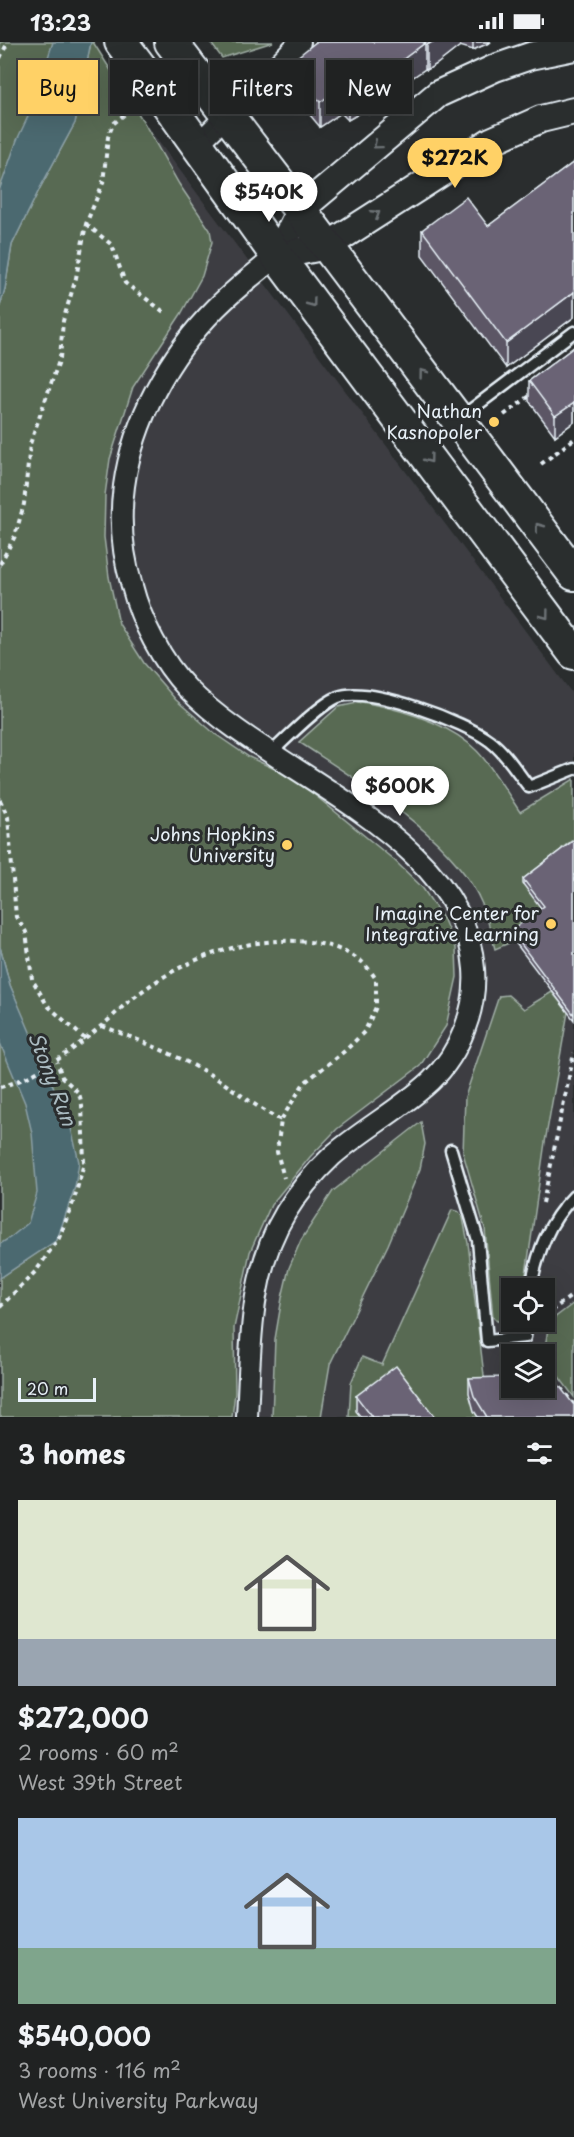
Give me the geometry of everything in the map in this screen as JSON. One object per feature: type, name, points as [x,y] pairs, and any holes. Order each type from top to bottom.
[{"type":"main road","points":[[121,42],[277,256],[574,653]]},
{"type":"main road","points":[[171,42],[574,574]]},
{"type":"street","points":[[198,145],[300,42]]},
{"type":"street","points":[[247,1417],[252,1318],[258,1282],[269,1247],[299,1192],[333,1156],[432,1080],[450,1057],[461,1038],[472,1008],[474,973],[472,950],[462,920],[445,888],[418,858],[385,830],[229,725],[185,686],[157,646],[137,605],[123,556],[121,506],[127,460],[142,417],[179,353],[214,309],[243,282],[277,256],[300,210],[438,94],[530,56],[574,47]]},
{"type":"street","points":[[277,256],[327,246],[491,141],[541,119],[574,111]]},
{"type":"lane","points":[[458,420],[574,332]]},
{"type":"lane","points":[[271,753],[310,717],[338,697],[355,693],[404,703],[455,723],[490,741],[507,758],[529,787],[574,769]]},
{"type":"lane","points":[[451,1150],[478,1240],[488,1341],[525,1337],[526,1332]]},
{"type":"lane","points":[[533,1278],[539,1250],[547,1233],[559,1213],[574,1196]]},
{"type":"path","points":[[0,58],[8,42]]},
{"type":"path","points":[[0,564],[15,536],[24,504],[30,444],[60,358],[63,321],[76,278],[86,224],[103,183],[108,137],[113,124],[125,114]]},
{"type":"path","points":[[86,224],[112,246],[125,283],[164,312]]},
{"type":"path","points":[[504,415],[539,389]]},
{"type":"path","points":[[541,464],[574,439]]},
{"type":"path","points":[[0,800],[8,817],[16,917],[26,932],[32,979],[47,1005],[86,1039]]},
{"type":"path","points":[[0,1087],[15,1083],[57,1062],[131,999],[196,959],[241,945],[303,940],[330,946],[358,959],[376,979],[376,1007],[365,1031],[346,1050],[304,1083],[281,1120],[277,1152],[285,1182]]},
{"type":"path","points":[[102,1026],[160,1048],[219,1080],[258,1109],[281,1120]]},
{"type":"path","points":[[543,1204],[574,1053]]},
{"type":"path","points":[[0,1306],[36,1271],[59,1238],[74,1200],[84,1163],[82,1106],[79,1093],[62,1077],[57,1062]]},
{"type":"path","points":[[555,1308],[574,1294]]},
{"type":"path","points":[[555,1380],[574,1405]]},
{"type":"shaded area","name":"Johns Hopkins University","points":[[67,42],[93,42],[110,69],[110,114],[139,114],[574,696],[574,1417],[0,1417],[0,235],[42,114],[98,114],[98,60],[61,60]]},
{"type":"green space","points":[[0,42],[67,42],[61,60],[18,60],[18,114],[42,114],[0,235]]},
{"type":"green space","points":[[91,42],[93,42],[110,69],[110,114],[139,114],[179,184],[210,230],[212,242],[202,276],[181,314],[133,387],[110,459],[105,495],[104,537],[109,577],[119,624],[144,663],[176,700],[215,734],[249,757],[294,778],[394,860],[422,887],[444,920],[456,948],[457,977],[446,1026],[420,1066],[337,1129],[310,1157],[271,1205],[250,1252],[234,1328],[235,1393],[232,1417],[0,1417],[0,1278],[57,1240],[60,1228],[33,1042],[10,985],[0,947],[0,306],[12,245],[75,123],[77,114],[98,114],[98,60],[87,60]]},
{"type":"green space","points":[[210,42],[273,42],[222,58]]},
{"type":"green space","points":[[362,702],[392,709],[439,725],[466,741],[488,764],[520,812],[574,779],[574,839],[562,848],[566,852],[544,911],[511,936],[514,941],[495,949],[484,909],[469,879],[450,856],[427,834],[402,812],[299,742],[338,707]]},
{"type":"green space","points":[[552,992],[568,1012],[545,1142],[525,1278],[501,1278],[501,1321],[497,1321],[493,1317],[485,1229],[463,1153],[465,1097],[499,996],[508,995],[524,1009]]},
{"type":"green space","points":[[0,995],[59,1199],[0,1260]]},
{"type":"green space","points":[[421,1122],[425,1144],[420,1169],[388,1245],[330,1364],[321,1417],[272,1417],[275,1339],[289,1268],[301,1240],[333,1191]]},
{"type":"green space","points":[[452,1210],[459,1212],[463,1218],[468,1243],[486,1392],[471,1393],[474,1411],[478,1417],[424,1417],[357,1411],[361,1417],[349,1417],[351,1383],[362,1357],[382,1365]]},
{"type":"green space","points":[[574,1303],[574,1397],[555,1371],[555,1344],[546,1344],[547,1332],[555,1332],[555,1317]]},
{"type":"water","points":[[53,42],[91,42],[87,60],[47,60]]},
{"type":"water","points":[[29,114],[77,114],[75,123],[12,245],[0,306],[0,188]]},
{"type":"water","name":"Stony Run","points":[[0,947],[10,985],[71,1128],[79,1162],[75,1187],[57,1240],[0,1278],[0,1244],[28,1223],[37,1193],[32,1133],[25,1103],[0,1043]]},
{"type":"building","points":[[316,42],[432,42],[427,45],[425,43],[402,60],[326,60],[326,98],[320,102],[314,95],[314,60],[294,60]]},
{"type":"building","points":[[574,162],[574,292],[506,343],[422,230],[466,197],[488,226]]},
{"type":"building","points":[[574,347],[574,403],[555,416],[529,381]]},
{"type":"building","name":"Imagine Center for Integrative Learning","points":[[574,840],[574,1015],[511,931],[544,906],[523,879]]},
{"type":"building","points":[[396,1366],[435,1417],[372,1417],[356,1396]]},
{"type":"building","points":[[500,1377],[501,1398],[555,1398],[555,1380],[574,1405],[574,1417],[487,1417],[474,1396],[469,1378]]},
{"type":"place","name":"Nathan Kasnopoler","points":[[494,422]]},
{"type":"place","name":"Johns Hopkins University","points":[[287,845]]},
{"type":"place","name":"Imagine Center for Integrative Learning","points":[[551,924]]}]
